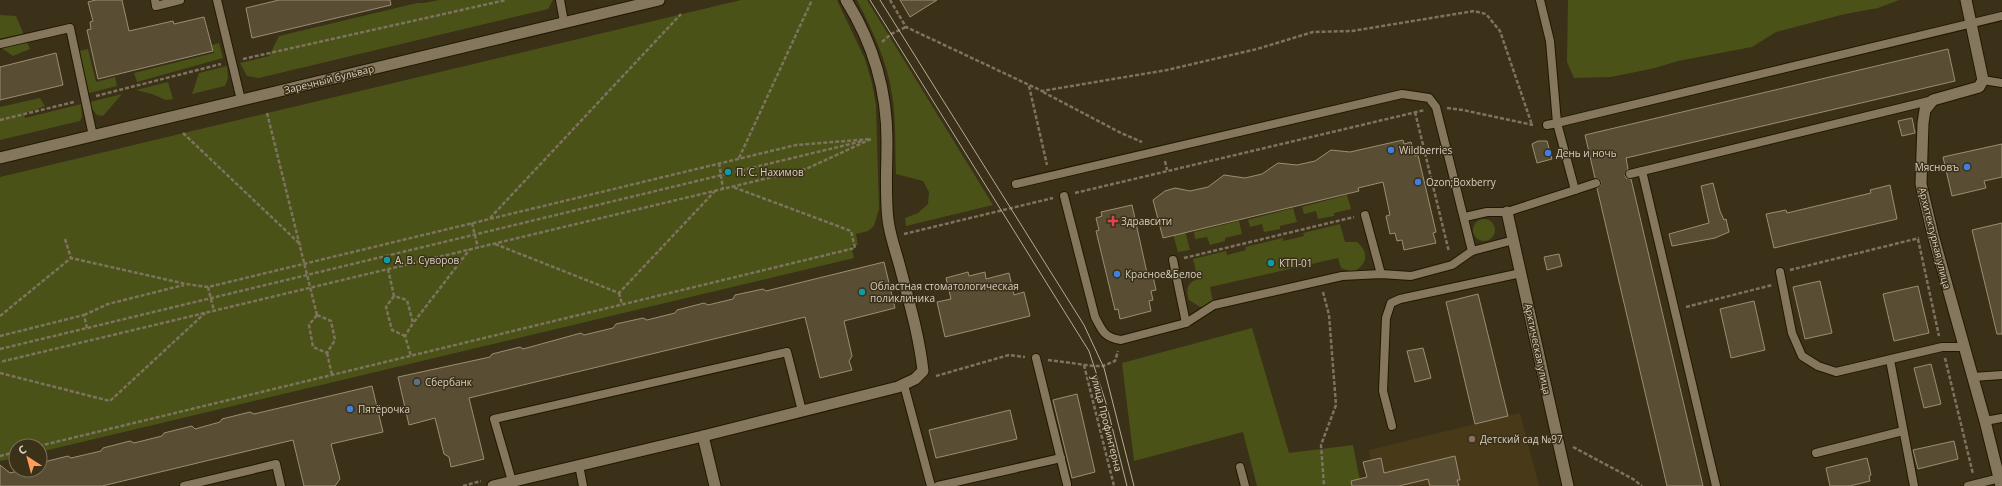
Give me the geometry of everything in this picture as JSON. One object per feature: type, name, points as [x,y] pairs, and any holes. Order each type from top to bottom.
[{"type":"street","name":"Заречный бульвар","points":[[0,158],[659,0]]},
{"type":"street","points":[[493,486],[703,436],[904,385],[915,379],[924,371],[920,342],[888,219],[886,176],[887,139],[882,81],[872,53],[854,13],[846,0]]},
{"type":"street","points":[[1933,100],[1979,87],[1983,80],[1966,0]]},
{"type":"street","name":"Архитектурная улица","points":[[1933,100],[1925,110],[1923,123],[1921,184],[1933,235],[1985,421],[2000,482]]},
{"type":"street","name":"Арктическая улица","points":[[1507,212],[1568,486]]},
{"type":"street","points":[[703,436],[715,486]]},
{"type":"lane","points":[[155,0],[156,6],[180,0]]},
{"type":"lane","points":[[217,0],[241,100]]},
{"type":"lane","points":[[560,0],[564,22]]},
{"type":"lane","points":[[1540,0],[1550,41],[1557,123],[1575,190]]},
{"type":"lane","points":[[1547,125],[2002,16]]},
{"type":"lane","points":[[0,44],[70,28],[93,136]]},
{"type":"lane","points":[[1983,80],[2002,83]]},
{"type":"lane","points":[[1016,184],[1402,94],[1429,98],[1436,108],[1472,251]]},
{"type":"lane","points":[[1630,174],[1933,100]]},
{"type":"lane","points":[[1642,171],[1716,486]]},
{"type":"lane","points":[[1464,216],[1487,212],[1507,212],[1596,183]]},
{"type":"lane","points":[[1064,196],[1095,317],[1103,332],[1111,339],[1121,340],[1186,323],[1214,305],[1342,276],[1381,274],[1411,276],[1452,265],[1472,251],[1514,240]]},
{"type":"lane","points":[[1366,215],[1381,274]]},
{"type":"lane","points":[[1173,260],[1186,323]]},
{"type":"lane","points":[[1780,272],[1792,332],[1802,356],[1818,366],[1836,372],[1942,348],[1964,347]]},
{"type":"lane","points":[[1392,426],[1383,390],[1386,318],[1390,303],[1400,299],[1521,273]]},
{"type":"lane","points":[[512,481],[494,419],[787,352],[802,411]]},
{"type":"lane","points":[[1036,358],[1067,484]]},
{"type":"lane","points":[[1890,360],[1914,486]]},
{"type":"lane","points":[[1972,377],[2002,375]]},
{"type":"lane","points":[[904,385],[931,486]]},
{"type":"lane","points":[[1985,421],[2002,418]]},
{"type":"lane","points":[[1816,453],[1903,431]]},
{"type":"lane","points":[[938,486],[1061,458]]},
{"type":"lane","points":[[184,486],[276,464],[281,486]]},
{"type":"lane","points":[[579,465],[583,486]]},
{"type":"lane","points":[[1240,467],[1245,486]]},
{"type":"lane","points":[[1972,485],[2000,482]]},
{"type":"path","points":[[0,120],[232,61],[506,0]]},
{"type":"path","points":[[739,158],[812,0]]},
{"type":"path","points":[[890,0],[906,27],[1028,86],[1042,91],[1121,133],[1162,149]]},
{"type":"path","points":[[1042,91],[1167,70],[1257,49],[1313,32],[1352,31],[1474,10],[1486,14],[1500,31],[1532,125]]},
{"type":"path","points":[[489,219],[681,14]]},
{"type":"path","points":[[1028,86],[1055,198]]},
{"type":"path","points":[[902,229],[903,234],[1436,108],[1463,110],[1532,125],[1547,125]]},
{"type":"path","points":[[1415,112],[1452,265]]},
{"type":"path","points":[[267,113],[318,315]]},
{"type":"path","points":[[183,133],[301,245]]},
{"type":"path","points":[[71,258],[186,284],[208,287],[796,144],[871,139]]},
{"type":"path","points":[[0,349],[871,139]]},
{"type":"path","points":[[0,362],[806,169],[871,139]]},
{"type":"path","points":[[719,163],[723,189]]},
{"type":"path","points":[[48,444],[855,248],[851,231],[733,187]]},
{"type":"path","points":[[619,293],[715,191]]},
{"type":"path","points":[[1173,260],[1366,215]]},
{"type":"path","points":[[472,223],[478,248]]},
{"type":"path","points":[[1780,272],[1933,235]]},
{"type":"path","points":[[65,239],[71,258]]},
{"type":"path","points":[[1918,239],[1972,485]]},
{"type":"path","points":[[494,243],[619,293]]},
{"type":"path","points":[[411,356],[405,336],[413,323],[470,249]]},
{"type":"path","points":[[0,316],[71,258]]},
{"type":"path","points":[[388,269],[394,296],[386,307],[392,330],[405,336]]},
{"type":"path","points":[[1319,281],[1329,315],[1336,406],[1321,446],[1324,486]]},
{"type":"path","points":[[1674,310],[1782,282]]},
{"type":"path","points":[[0,336],[84,315],[108,304],[186,284]]},
{"type":"path","points":[[208,287],[214,311]]},
{"type":"path","points":[[619,293],[622,304]]},
{"type":"path","points":[[394,296],[407,300],[413,323]]},
{"type":"path","points":[[0,373],[110,401],[206,313]]},
{"type":"path","points":[[84,315],[87,328]]},
{"type":"path","points":[[318,315],[331,321],[335,340],[327,352],[332,375]]},
{"type":"path","points":[[318,315],[309,325],[313,347],[327,352]]},
{"type":"path","name":"улица Профинтерна","points":[[1084,365],[1114,486]]},
{"type":"path","points":[[1557,438],[1634,479],[1642,486]]},
{"type":"shaded area","name":"Детский сад №97","points":[[1520,413],[1539,486],[1369,486],[1363,462],[1371,460],[1369,450]]},
{"type":"green space","points":[[439,0],[553,0],[548,9],[259,78],[247,76],[240,63],[269,56],[279,36],[417,3]]},
{"type":"green space","points":[[741,0],[837,0],[865,59],[872,83],[876,105],[879,209],[874,226],[868,231],[856,234],[858,245],[851,246],[854,258],[48,450],[48,438],[8,438],[8,460],[0,461],[0,177]]},
{"type":"green space","points":[[857,0],[867,0],[993,205],[906,226],[905,218],[918,213],[928,204],[929,192],[923,181],[896,174],[894,114],[890,81],[883,57]]},
{"type":"green space","points":[[1568,0],[1899,0],[1878,8],[1845,14],[1776,32],[1752,47],[1678,61],[1655,68],[1611,77],[1574,78],[1567,62]]},
{"type":"green space","points":[[0,15],[16,16],[30,49],[13,56],[0,47]]},
{"type":"green space","points":[[219,43],[223,58],[137,82],[134,73],[214,53],[212,45]]},
{"type":"green space","points":[[88,49],[96,82],[115,77],[117,86],[89,93],[79,51]]},
{"type":"green space","points":[[227,66],[228,78],[225,86],[192,94],[199,73]]},
{"type":"green space","points":[[168,82],[173,99],[166,100],[152,94],[136,90]]},
{"type":"green space","points":[[122,94],[103,116],[97,115],[92,109],[90,102]]},
{"type":"green space","points":[[40,98],[45,106],[24,114],[25,118],[81,104],[82,117],[80,121],[0,140],[0,107]]},
{"type":"green space","points":[[1347,195],[1351,209],[1334,213],[1334,216],[1318,219],[1316,211],[1304,214],[1302,207]]},
{"type":"green space","points":[[1293,208],[1297,222],[1280,226],[1280,229],[1264,232],[1262,224],[1250,227],[1248,220]]},
{"type":"green space","points":[[1484,219],[1492,222],[1495,230],[1492,238],[1484,241],[1476,238],[1473,230],[1476,222]]},
{"type":"green space","points":[[1239,221],[1242,234],[1225,238],[1225,241],[1210,245],[1207,237],[1195,239],[1194,232]]},
{"type":"green space","points":[[1340,224],[1345,242],[1357,242],[1364,250],[1364,262],[1353,272],[1341,268],[1338,258],[1210,287],[1213,302],[1207,306],[1200,307],[1189,300],[1187,293],[1188,287],[1191,283],[1198,279],[1193,259],[1226,251],[1227,255],[1246,250],[1245,247],[1283,238],[1283,241],[1304,236],[1303,233]]},
{"type":"green space","points":[[1185,231],[1190,250],[1178,252],[1173,234]]},
{"type":"green space","points":[[1252,328],[1289,453],[1353,445],[1361,486],[1257,486],[1243,432],[1134,461],[1122,363]]},
{"type":"building","points":[[96,0],[122,0],[129,31],[173,21],[174,24],[204,17],[213,51],[98,79],[87,30],[91,29],[90,22],[93,21],[88,2]]},
{"type":"building","points":[[279,0],[390,0],[391,5],[252,38],[246,8]]},
{"type":"building","points":[[900,0],[937,0],[910,17]]},
{"type":"building","points":[[1948,49],[1955,81],[1626,158],[1628,169],[1625,175],[1626,178],[1631,179],[1703,486],[1667,486],[1597,188],[1600,186],[1601,182],[1599,179],[1595,178],[1585,135]]},
{"type":"building","points":[[56,53],[63,85],[0,100],[0,67]]},
{"type":"building","points":[[1912,118],[1915,133],[1902,136],[1898,121]]},
{"type":"building","points":[[1403,140],[1404,144],[1411,142],[1415,156],[1418,155],[1436,232],[1433,233],[1436,243],[1404,250],[1402,240],[1397,241],[1395,233],[1390,234],[1386,216],[1390,215],[1383,182],[1358,188],[1359,191],[1163,238],[1153,200],[1165,191],[1175,188],[1190,191],[1208,187],[1224,175],[1245,178],[1262,174],[1278,163],[1297,165],[1315,161],[1331,150],[1350,152]]},
{"type":"building","points":[[1538,141],[1547,141],[1552,159],[1537,163],[1532,144]]},
{"type":"building","points":[[2002,144],[2002,177],[1984,181],[1986,188],[1952,196],[1943,157]]},
{"type":"building","points":[[1713,183],[1720,211],[1724,220],[1726,219],[1729,232],[1715,238],[1672,246],[1669,234],[1709,223],[1701,186]]},
{"type":"building","points":[[1890,185],[1897,219],[1774,248],[1766,214],[1786,210],[1787,213],[1871,193],[1870,190]]},
{"type":"building","points":[[1132,205],[1147,273],[1152,272],[1156,290],[1151,291],[1153,300],[1149,301],[1151,311],[1120,319],[1118,309],[1115,310],[1096,231],[1099,230],[1096,218],[1102,216],[1101,212]]},
{"type":"building","points":[[2002,223],[2002,334],[1997,334],[1972,230]]},
{"type":"building","points":[[1559,254],[1562,266],[1547,270],[1544,257]]},
{"type":"building","points":[[884,262],[895,308],[844,321],[852,356],[849,361],[852,370],[820,378],[805,317],[469,398],[484,459],[451,467],[449,457],[444,454],[435,418],[409,425],[398,377],[490,357],[492,354],[520,347],[523,349],[581,333],[584,335],[613,328],[616,324],[643,318],[647,320],[675,313],[677,310],[704,303],[708,305],[733,299],[735,295],[763,289],[766,291]]},
{"type":"building","points":[[968,272],[969,276],[985,272],[986,279],[1009,273],[1014,295],[1024,292],[1030,316],[945,337],[937,302],[951,299],[946,278]]},
{"type":"building","points":[[1820,281],[1832,333],[1805,339],[1793,287]]},
{"type":"building","points":[[1918,286],[1929,333],[1894,341],[1883,294]]},
{"type":"building","points":[[1478,294],[1508,416],[1475,424],[1446,302]]},
{"type":"building","points":[[1754,301],[1765,350],[1731,358],[1720,309]]},
{"type":"building","points":[[1423,348],[1431,378],[1415,382],[1407,351]]},
{"type":"building","points":[[1931,364],[1941,404],[1924,408],[1914,368]]},
{"type":"building","points":[[372,386],[383,432],[331,444],[340,479],[335,486],[304,486],[293,440],[102,486],[0,486],[0,465],[8,471],[8,478],[48,478],[48,461],[68,456],[71,458],[101,451],[103,448],[130,441],[134,443],[192,426],[195,429],[220,422],[222,419],[250,412],[254,414]]},
{"type":"building","points":[[1077,394],[1095,472],[1072,478],[1053,400]]},
{"type":"building","points":[[1010,410],[1017,439],[936,458],[929,430]]},
{"type":"building","points":[[1954,441],[1958,459],[1918,469],[1913,450]]},
{"type":"building","points":[[1455,456],[1460,480],[1457,480],[1459,486],[1430,486],[1428,479],[1399,486],[1352,486],[1351,481],[1367,477],[1363,462],[1381,458],[1384,473]]},
{"type":"building","points":[[1867,458],[1871,475],[1869,476],[1870,481],[1850,486],[1830,486],[1826,468]]},
{"type":"tram line","points":[[870,0],[1089,351],[1106,403],[1127,486]]},
{"type":"tram line","points":[[880,0],[1084,325],[1104,368],[1134,486]]},
{"type":"place","name":"Wildberries","points":[[1391,150]]},
{"type":"place","name":"День и ночь","points":[[1548,153]]},
{"type":"place","name":"Мясновъ","points":[[1967,167]]},
{"type":"place","name":"П. С. Нахимов","points":[[728,172]]},
{"type":"place","name":"Ozon;Boxberry","points":[[1418,182]]},
{"type":"place","name":"Здравсити","points":[[1113,221]]},
{"type":"place","name":"А. В. Суворов","points":[[387,260]]},
{"type":"place","name":"КТП-01","points":[[1271,263]]},
{"type":"place","name":"Красное&Белое","points":[[1117,274]]},
{"type":"place","name":"Областная стоматологическая поликлиника","points":[[862,292]]},
{"type":"place","name":"Сбербанк","points":[[417,382]]},
{"type":"place","name":"Пятёрочка","points":[[350,409]]},
{"type":"place","name":"Детский сад №97","points":[[1472,439]]}]
